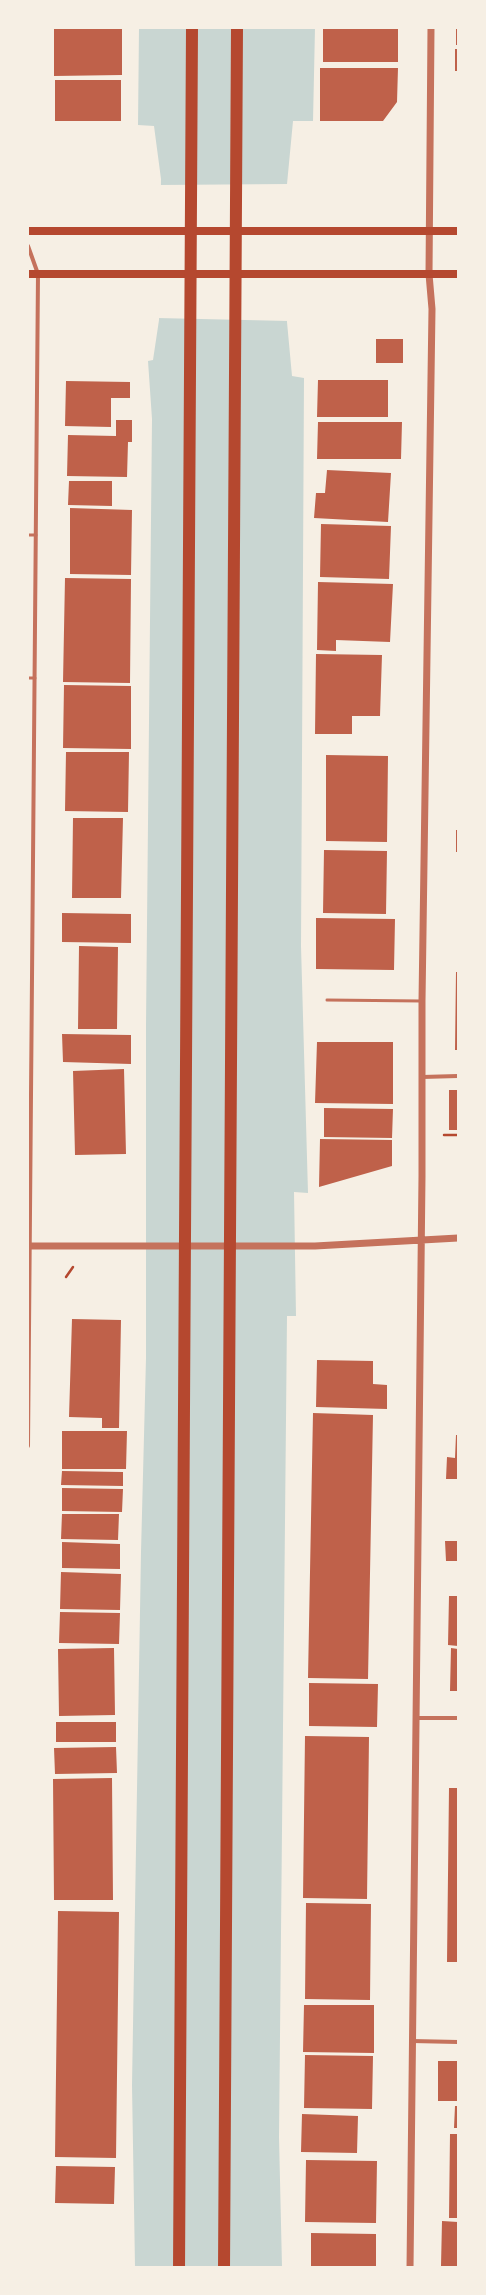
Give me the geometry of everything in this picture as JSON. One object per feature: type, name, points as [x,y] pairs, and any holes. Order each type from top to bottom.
[{"type":"highway","points":[[179,2267],[192,28]]},
{"type":"highway","points":[[224,2267],[237,28]]},
{"type":"main road","points":[[28,231],[458,231]]},
{"type":"main road","points":[[28,274],[458,274]]},
{"type":"street","points":[[410,2267],[422,1001],[432,309],[429,274],[431,28]]},
{"type":"street","points":[[28,246],[38,274],[35,678],[30,879],[28,1446]]},
{"type":"street","points":[[422,1077],[458,1076]]},
{"type":"street","points":[[29,1246],[315,1246],[458,1238]]},
{"type":"street","points":[[415,1718],[458,1718]]},
{"type":"street","points":[[412,2041],[458,2042]]},
{"type":"lane","points":[[28,535],[36,535]]},
{"type":"lane","points":[[28,678],[35,678]]},
{"type":"lane","points":[[327,1000],[422,1001]]},
{"type":"path","points":[[66,1277],[76,1264]]},
{"type":"shaded area","points":[[139,28],[315,28],[313,121],[293,121],[287,184],[287,322],[292,376],[304,378],[301,946],[308,1193],[294,1192],[296,1316],[287,1316],[279,2137],[282,2267],[135,2267],[132,2085],[141,1552],[146,1358],[146,1024],[152,419],[148,361],[153,360],[159,320],[161,179],[154,126],[138,125]]},
{"type":"pier","points":[[289,184],[289,321],[157,318],[159,185]]},
{"type":"building","points":[[323,28],[398,28],[398,62],[323,62]]},
{"type":"building","points":[[456,28],[458,28],[458,45],[456,45]]},
{"type":"building","points":[[54,29],[122,29],[122,75],[54,76]]},
{"type":"building","points":[[455,49],[458,49],[458,71],[455,71]]},
{"type":"building","points":[[320,68],[398,68],[397,102],[383,121],[320,121]]},
{"type":"building","points":[[55,80],[121,80],[121,121],[55,121]]},
{"type":"building","points":[[376,339],[403,339],[403,363],[376,363]]},
{"type":"building","points":[[318,380],[388,380],[388,417],[317,417]]},
{"type":"building","points":[[66,381],[130,382],[130,398],[111,398],[111,427],[65,426]]},
{"type":"building","points":[[116,420],[132,420],[132,442],[128,442],[127,477],[67,476],[68,435],[116,436]]},
{"type":"building","points":[[318,422],[402,422],[401,459],[317,459]]},
{"type":"building","points":[[327,470],[391,473],[388,522],[314,518],[316,493],[325,493]]},
{"type":"building","points":[[69,481],[112,481],[112,506],[68,505]]},
{"type":"building","points":[[70,508],[132,510],[131,575],[70,574]]},
{"type":"building","points":[[321,524],[391,526],[389,579],[320,577]]},
{"type":"building","points":[[65,578],[131,579],[130,683],[63,682]]},
{"type":"building","points":[[318,582],[393,584],[390,642],[336,640],[336,651],[317,650]]},
{"type":"building","points":[[316,654],[382,655],[380,716],[352,716],[352,734],[315,734]]},
{"type":"building","points":[[64,685],[131,686],[131,749],[63,748]]},
{"type":"building","points":[[66,752],[129,752],[128,812],[65,811]]},
{"type":"building","points":[[326,755],[388,756],[387,842],[326,841]]},
{"type":"building","points":[[73,818],[123,818],[121,898],[72,898]]},
{"type":"building","points":[[456,830],[458,830],[458,852],[456,852]]},
{"type":"building","points":[[324,850],[387,851],[386,914],[323,913]]},
{"type":"building","points":[[62,913],[131,914],[131,943],[62,942]]},
{"type":"building","points":[[316,918],[395,919],[394,970],[316,969]]},
{"type":"building","points":[[79,946],[118,947],[117,1029],[78,1029]]},
{"type":"building","points":[[456,972],[458,972],[458,1050],[455,1050]]},
{"type":"building","points":[[62,1034],[131,1035],[131,1064],[63,1062]]},
{"type":"building","points":[[317,1042],[393,1042],[393,1104],[315,1103]]},
{"type":"building","points":[[124,1069],[126,1154],[75,1155],[73,1071]]},
{"type":"building","points":[[449,1090],[458,1090],[458,1130],[449,1130]]},
{"type":"building","points":[[324,1108],[393,1109],[392,1138],[324,1137]]},
{"type":"building","points":[[320,1139],[392,1140],[392,1166],[319,1187]]},
{"type":"building","points":[[72,1319],[121,1320],[119,1428],[102,1428],[102,1418],[69,1417]]},
{"type":"building","points":[[317,1360],[373,1361],[373,1384],[387,1385],[387,1409],[316,1407]]},
{"type":"building","points":[[313,1413],[373,1415],[368,1679],[308,1678]]},
{"type":"building","points":[[62,1431],[127,1431],[126,1469],[62,1469]]},
{"type":"building","points":[[456,1435],[458,1435],[458,1479],[446,1479],[447,1457],[455,1458]]},
{"type":"building","points":[[62,1471],[123,1472],[123,1486],[61,1485]]},
{"type":"building","points":[[62,1488],[123,1489],[122,1512],[62,1511]]},
{"type":"building","points":[[62,1514],[119,1514],[118,1540],[61,1539]]},
{"type":"building","points":[[445,1541],[458,1541],[458,1561],[446,1561]]},
{"type":"building","points":[[62,1542],[120,1544],[120,1569],[62,1568]]},
{"type":"building","points":[[61,1572],[121,1574],[120,1610],[60,1609]]},
{"type":"building","points":[[449,1596],[458,1596],[458,1646],[448,1645]]},
{"type":"building","points":[[60,1612],[120,1613],[119,1644],[59,1643]]},
{"type":"building","points":[[114,1648],[115,1715],[59,1716],[58,1649]]},
{"type":"building","points":[[451,1648],[458,1649],[458,1691],[450,1691]]},
{"type":"building","points":[[309,1683],[378,1684],[377,1727],[309,1726]]},
{"type":"building","points":[[56,1722],[116,1722],[116,1742],[56,1742]]},
{"type":"building","points":[[305,1736],[369,1737],[367,1899],[303,1898]]},
{"type":"building","points":[[116,1747],[117,1773],[55,1774],[54,1748]]},
{"type":"building","points":[[112,1778],[113,1900],[54,1900],[53,1779]]},
{"type":"building","points":[[449,1788],[458,1788],[458,1962],[447,1962]]},
{"type":"building","points":[[306,1903],[371,1904],[370,2000],[305,1999]]},
{"type":"building","points":[[58,1911],[119,1912],[116,2158],[55,2157]]},
{"type":"building","points":[[304,2005],[374,2005],[374,2053],[303,2052]]},
{"type":"building","points":[[305,2055],[373,2056],[372,2109],[304,2108]]},
{"type":"building","points":[[438,2061],[458,2061],[458,2101],[438,2101]]},
{"type":"building","points":[[455,2106],[458,2106],[458,2128],[454,2128]]},
{"type":"building","points":[[302,2114],[358,2116],[357,2153],[301,2152]]},
{"type":"building","points":[[450,2134],[458,2134],[458,2218],[449,2218]]},
{"type":"building","points":[[306,2160],[377,2161],[376,2223],[305,2222]]},
{"type":"building","points":[[56,2166],[115,2167],[114,2204],[55,2203]]},
{"type":"building","points":[[442,2221],[458,2222],[458,2266],[441,2266]]},
{"type":"building","points":[[311,2233],[376,2234],[376,2267],[311,2267]]}]
